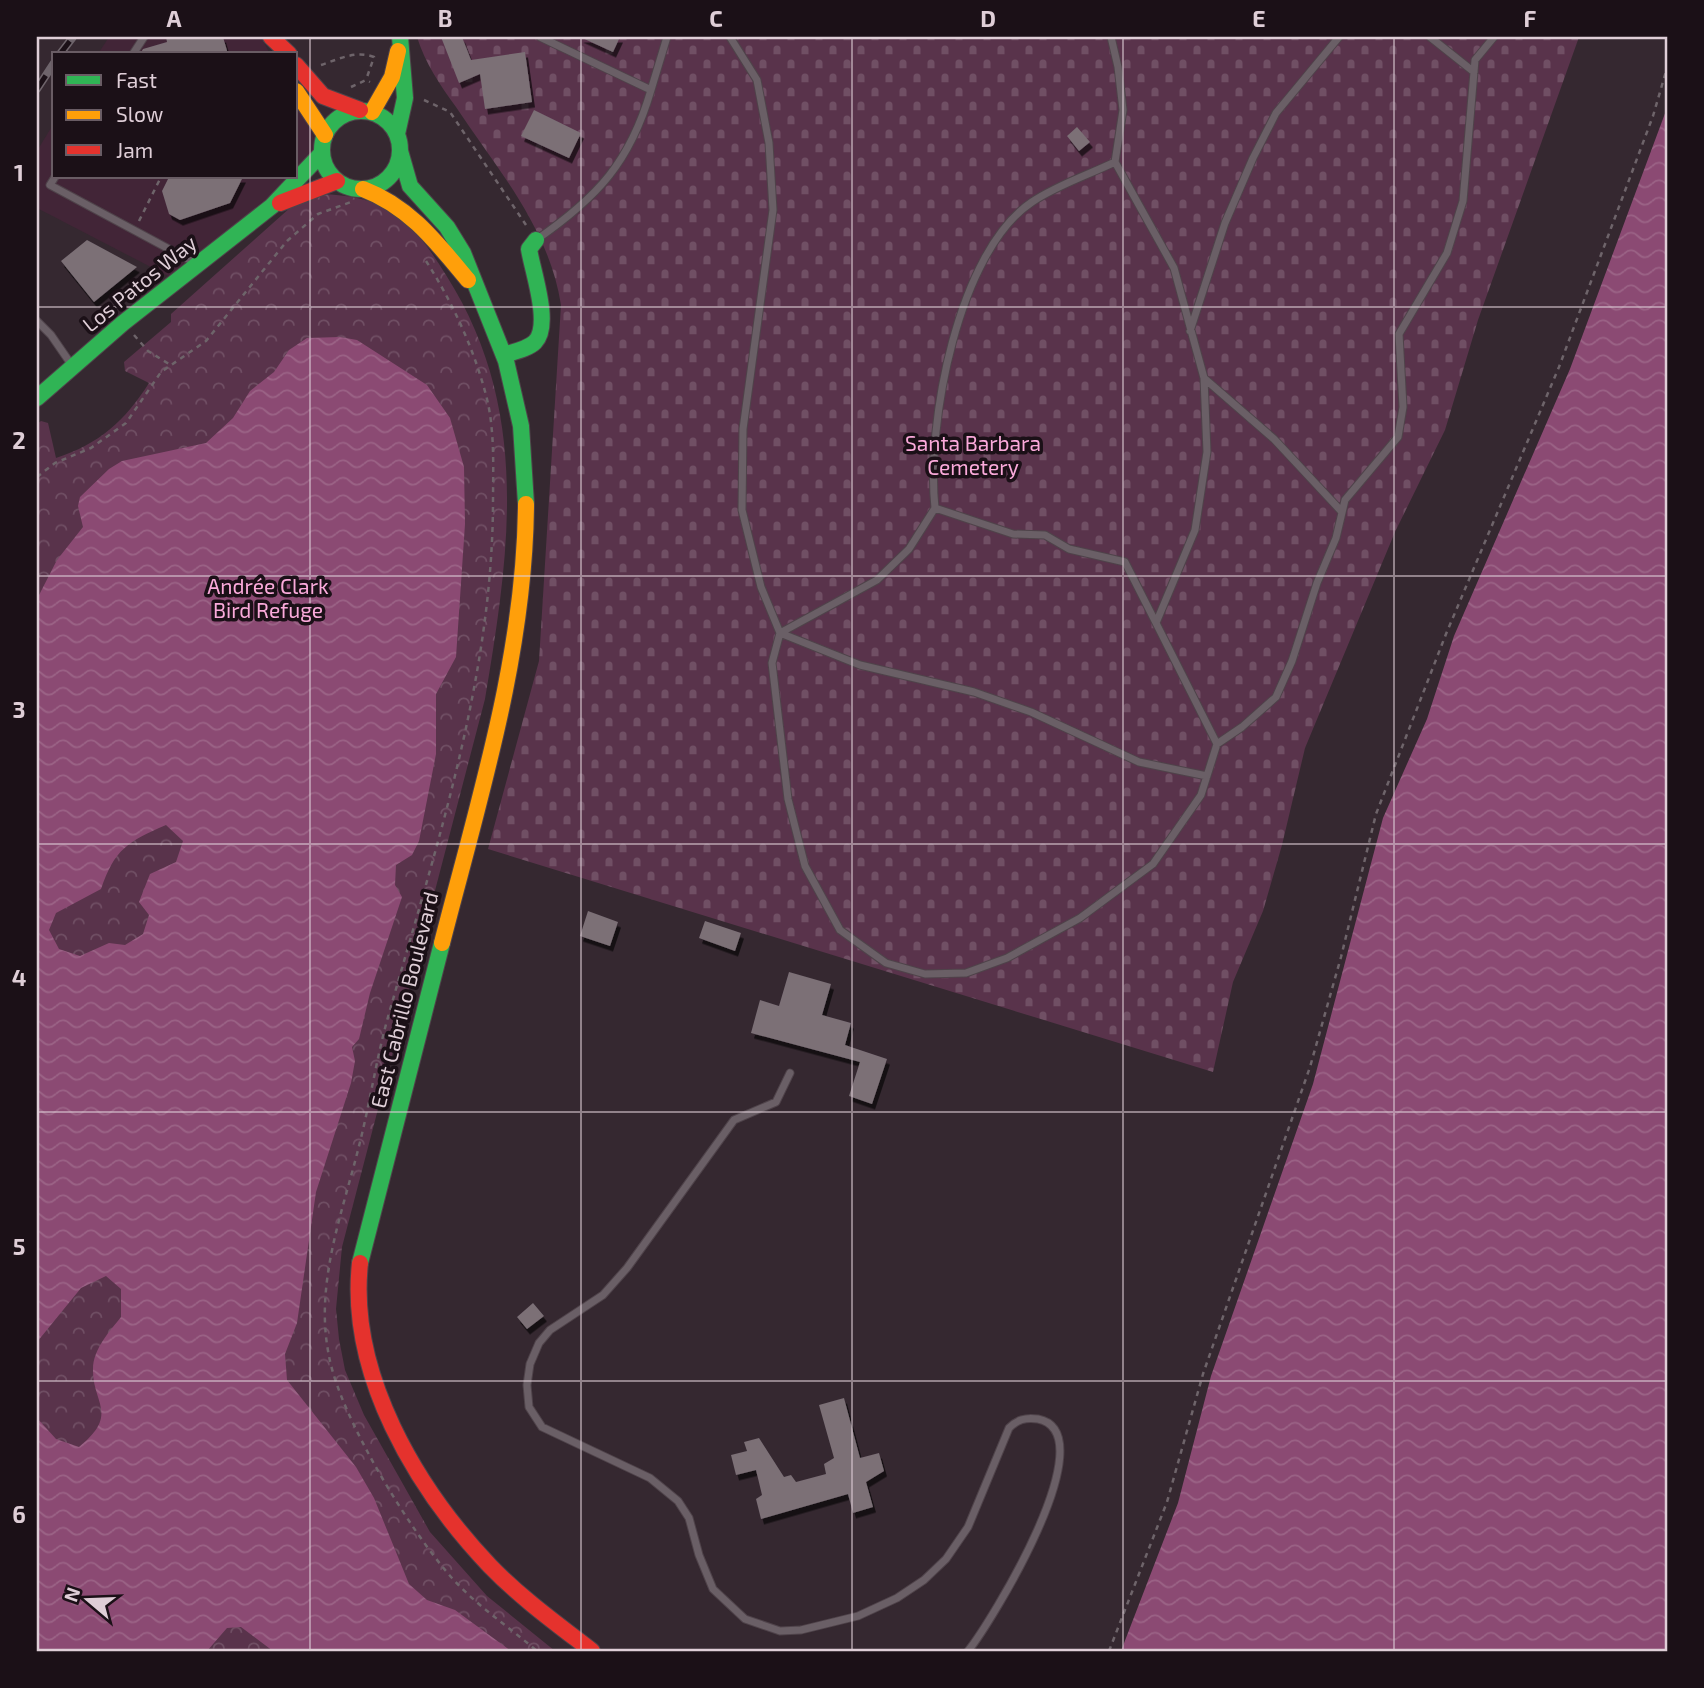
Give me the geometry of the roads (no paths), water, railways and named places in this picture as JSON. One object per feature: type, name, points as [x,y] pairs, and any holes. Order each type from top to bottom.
[{"type":"main road","points":[[270,37],[287,52]]},
{"type":"main road","points":[[303,67],[323,96],[339,105],[367,111],[382,117],[397,134],[400,151],[393,173],[361,195],[337,181],[328,171],[322,153],[325,135],[343,115],[367,111],[392,77],[400,38]]},
{"type":"main road","points":[[397,134],[402,123],[406,81],[400,38]]},
{"type":"main road","points":[[298,94],[316,117],[325,135]]},
{"type":"main road","name":"East Cabrillo Boulevard","points":[[400,151],[402,171],[412,193],[463,250],[474,287],[504,355],[514,388],[526,480],[523,580],[516,639],[503,705],[360,1261],[358,1307],[361,1338],[378,1390],[416,1464],[453,1523],[517,1592],[592,1651]]},
{"type":"main road","name":"Los Patos Way","points":[[37,398],[123,323],[272,206],[322,153]]},
{"type":"main road","name":"Los Patos Way","points":[[272,206],[337,181]]},
{"type":"main road","name":"East Cabrillo Boulevard","points":[[361,195],[381,195],[415,218],[474,287]]},
{"type":"main road","points":[[504,355],[532,344],[538,335],[541,304],[528,249],[533,236]]},
{"type":"lane","points":[[134,52],[144,37]]},
{"type":"lane","points":[[540,37],[651,90]]},
{"type":"lane","points":[[533,236],[583,207],[617,166],[640,127],[667,37]]},
{"type":"lane","points":[[730,37],[757,80],[769,143],[773,210],[743,429],[742,510],[761,587],[780,632],[772,663],[788,799],[805,866],[839,930],[886,963],[925,974],[966,974],[1007,958],[1080,918],[1153,864],[1201,794],[1217,744],[1242,727],[1276,697],[1292,662],[1345,500],[1379,463],[1398,437],[1403,407],[1399,334],[1447,253],[1463,201],[1475,60],[1494,37]]},
{"type":"lane","points":[[1111,37],[1123,110],[1115,162],[1174,268],[1204,378],[1207,452],[1195,530],[1172,592],[1156,623]]},
{"type":"lane","points":[[1190,331],[1225,223],[1264,135],[1276,113],[1339,37]]},
{"type":"lane","points":[[1430,37],[1474,72]]},
{"type":"lane","points":[[780,632],[877,580],[909,549],[934,508],[934,434],[941,382],[976,276],[1007,226],[1032,202],[1115,162]]},
{"type":"lane","points":[[54,178],[50,185],[199,265]]},
{"type":"lane","points":[[37,321],[51,335],[73,366]]},
{"type":"lane","points":[[1204,378],[1273,439],[1342,512]]},
{"type":"lane","points":[[934,508],[1013,534],[1045,535],[1069,549],[1125,562],[1217,744]]},
{"type":"lane","points":[[780,632],[860,665],[974,692],[1020,708],[1139,762],[1207,776]]},
{"type":"lane","points":[[790,1073],[776,1102],[734,1120],[627,1268],[603,1295],[550,1330],[539,1343],[530,1364],[527,1385],[529,1406],[542,1427],[650,1478],[678,1501],[690,1518],[699,1555],[713,1588],[745,1619],[780,1630],[802,1630],[858,1616],[897,1598],[924,1580],[946,1559],[968,1527],[1009,1429],[1016,1421],[1027,1418],[1042,1420],[1054,1431],[1060,1452],[1057,1477],[1037,1531],[1001,1604],[968,1651]]},
{"type":"water","points":[[1667,108],[1667,1651],[1121,1651],[1178,1503],[1211,1376],[1313,1084],[1383,818],[1427,719],[1454,636],[1570,369]]},
{"type":"water","name":"Andrée Clark Bird Refuge","points":[[340,337],[357,340],[427,385],[450,418],[464,467],[465,524],[456,657],[436,694],[436,754],[419,841],[412,855],[396,865],[395,885],[402,897],[370,993],[359,1039],[352,1047],[355,1061],[351,1083],[316,1192],[297,1323],[285,1354],[287,1380],[356,1467],[374,1498],[409,1584],[427,1600],[455,1610],[511,1651],[273,1651],[241,1627],[227,1628],[207,1651],[37,1651],[37,1418],[56,1439],[79,1447],[98,1426],[101,1408],[94,1381],[94,1362],[103,1341],[121,1317],[121,1289],[106,1276],[81,1288],[37,1342],[37,599],[57,560],[83,527],[78,506],[80,497],[109,469],[122,461],[206,443],[233,418],[250,391],[274,372],[289,350],[307,338]],"holes":[[[166,825],[183,841],[176,862],[150,874],[139,902],[149,915],[143,934],[125,945],[109,943],[80,956],[59,949],[49,930],[56,913],[101,889],[106,875],[124,848]]]},
{"type":"railway","points":[[62,52],[73,37]]},
{"type":"railway","points":[[37,89],[52,66]]},
{"type":"park label","name":"Santa Barbara Cemetery","points":[[973,456]]}]
